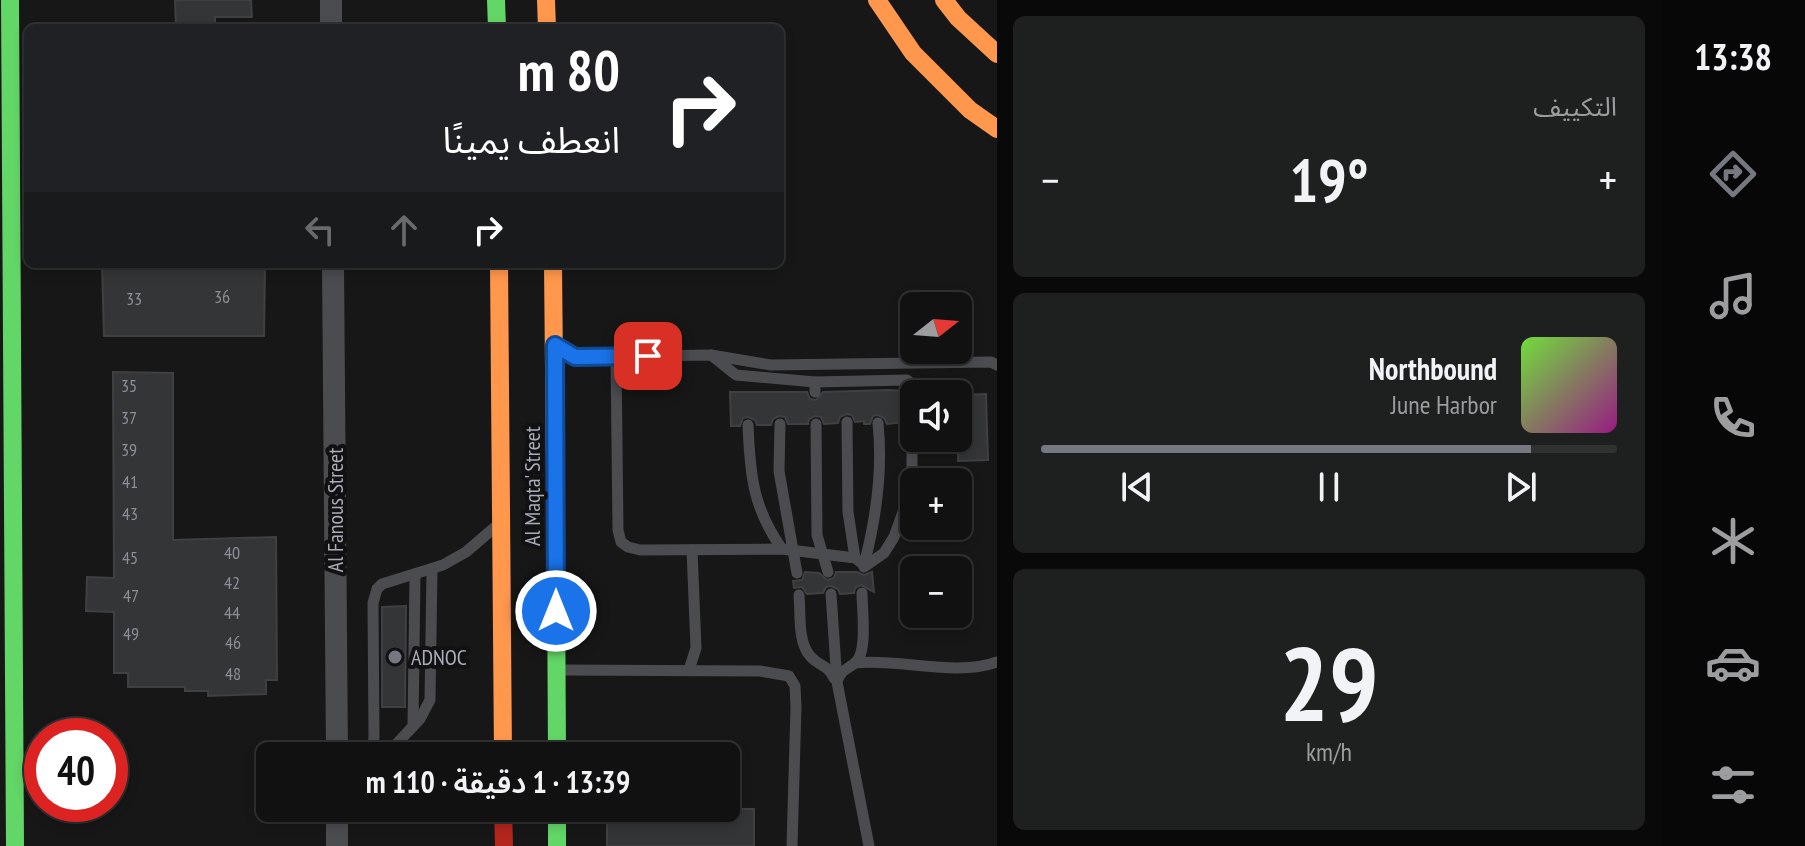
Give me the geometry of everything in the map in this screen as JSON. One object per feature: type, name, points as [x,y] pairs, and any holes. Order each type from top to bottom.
[{"type":"main road","points":[[10,0],[15,846]]},
{"type":"main road","points":[[496,0],[497,24]]},
{"type":"main road","points":[[546,0],[547,24]]},
{"type":"main road","points":[[877,0],[913,53],[970,110],[997,129]]},
{"type":"main road","points":[[944,0],[958,18],[997,54]]},
{"type":"main road","name":"Al Maqta' Street","points":[[499,268],[503,742]]},
{"type":"main road","name":"Al Maqta' Street","points":[[553,268],[557,742]]},
{"type":"main road","points":[[503,822],[504,846]]},
{"type":"main road","points":[[557,822],[557,846]]},
{"type":"street","points":[[331,0],[331,24]]},
{"type":"street","name":"Al Fanous Street","points":[[333,268],[337,742]]},
{"type":"street","points":[[337,822],[337,846]]},
{"type":"lane","points":[[555,345],[575,357],[711,355],[771,365],[991,362],[997,365]]},
{"type":"lane","points":[[711,355],[736,375],[775,386],[875,386],[900,381]]},
{"type":"lane","points":[[616,357],[618,530],[621,542],[628,547],[640,550],[782,549],[824,554],[860,565],[884,553],[894,537],[912,487],[912,452]]},
{"type":"lane","points":[[748,377],[748,392]]},
{"type":"lane","points":[[847,422],[848,512],[860,565]]},
{"type":"lane","points":[[860,565],[873,523],[881,459],[878,423]]},
{"type":"lane","points":[[780,424],[779,471],[797,573]]},
{"type":"lane","points":[[816,424],[817,535],[828,572]]},
{"type":"lane","points":[[748,425],[751,483],[768,529],[782,549]]},
{"type":"lane","points":[[372,742],[374,596],[382,584],[432,570],[466,552],[501,522]]},
{"type":"lane","points":[[689,670],[696,648],[692,550]]},
{"type":"lane","points":[[398,742],[426,710],[432,689],[432,570]]},
{"type":"lane","points":[[413,726],[415,574]]},
{"type":"lane","points":[[837,682],[842,671],[855,663],[863,651],[862,593]]},
{"type":"lane","points":[[831,594],[837,682],[869,846]]},
{"type":"lane","points":[[799,595],[803,647],[814,660],[829,667],[837,682]]},
{"type":"lane","points":[[855,663],[876,661],[905,665],[972,666],[997,662]]},
{"type":"lane","points":[[556,670],[760,671],[789,676],[795,686],[792,846]]},
{"type":"building","points":[[175,0],[251,0],[252,17],[215,17],[215,24],[176,24]]},
{"type":"building","points":[[102,268],[265,268],[264,336],[104,336]]},
{"type":"building","points":[[113,372],[173,373],[173,540],[276,537],[277,680],[266,680],[266,694],[208,696],[208,691],[185,691],[185,687],[128,687],[128,673],[114,673],[114,612],[86,611],[87,577],[114,578]]},
{"type":"building","points":[[900,391],[900,422],[887,424],[878,415],[873,416],[870,424],[864,424],[864,421],[855,422],[852,415],[846,414],[840,417],[838,423],[824,424],[821,417],[815,416],[809,419],[808,424],[788,424],[785,417],[779,416],[773,419],[771,425],[757,425],[755,420],[748,417],[743,418],[740,426],[731,426],[730,392],[807,392],[810,399],[816,400],[823,392]]},
{"type":"building","points":[[972,394],[986,394],[988,460],[958,461],[958,452],[972,452]]},
{"type":"building","points":[[805,572],[819,573],[827,580],[834,578],[836,572],[864,575],[872,572],[874,592],[861,585],[855,588],[854,593],[840,594],[838,589],[831,586],[826,587],[823,593],[807,594],[802,587],[794,588],[793,581],[802,580]]},
{"type":"building","name":"ADNOC","points":[[406,606],[405,707],[382,707],[382,607]]},
{"type":"building","points":[[740,809],[754,809],[754,846],[607,846],[607,822],[740,822]]},
{"type":"traffic: fast","points":[[10,0],[15,846]]},
{"type":"traffic: fast","points":[[496,0],[497,24]]},
{"type":"traffic: fast","points":[[556,577],[557,742]]},
{"type":"traffic: fast","points":[[557,822],[557,846]]},
{"type":"traffic: slow","points":[[546,0],[547,24]]},
{"type":"traffic: slow","points":[[877,0],[913,53],[970,110],[997,129]]},
{"type":"traffic: slow","points":[[944,0],[958,18],[997,54]]},
{"type":"traffic: slow","points":[[499,268],[503,742]]},
{"type":"traffic: slow","points":[[553,268],[556,577]]},
{"type":"traffic: jam","points":[[503,822],[504,846]]},
{"type":"place","name":"ADNOC","points":[[395,657]]},
{"type":"route","points":[[556,611],[555,345],[575,357],[648,356]]}]
